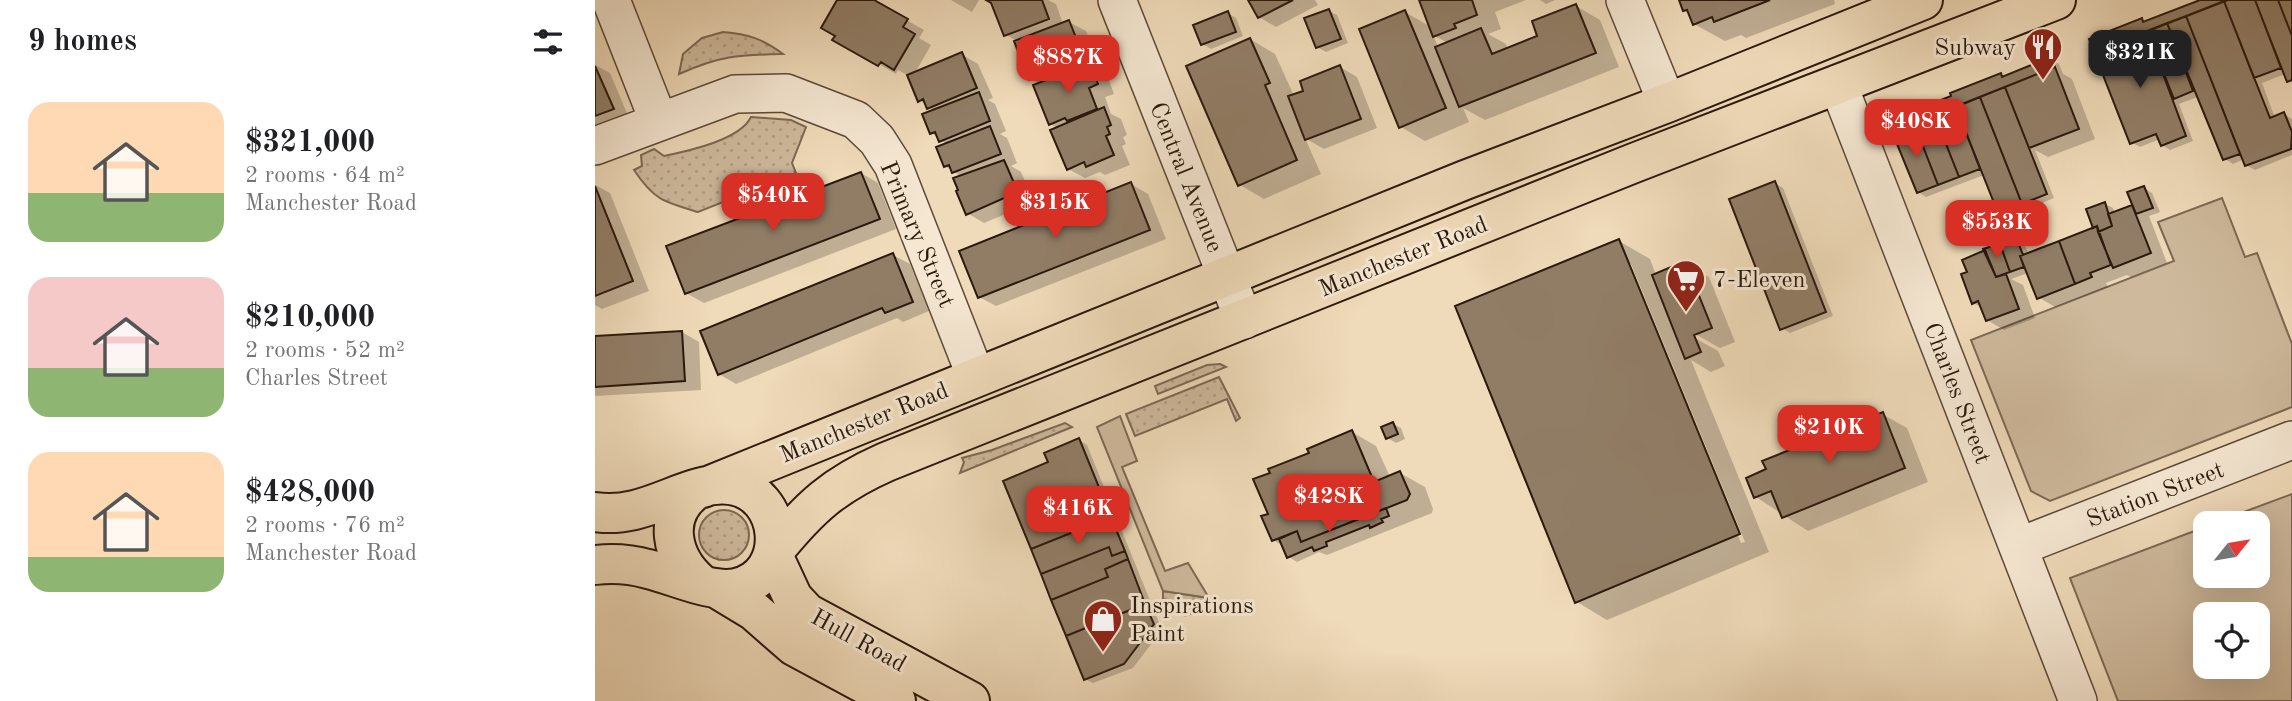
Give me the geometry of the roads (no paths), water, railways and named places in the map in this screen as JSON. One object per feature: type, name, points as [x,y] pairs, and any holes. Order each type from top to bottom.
[{"type":"main road","name":"Manchester Road","points":[[700,489],[1452,185],[1667,103],[1923,0]]},
{"type":"main road","name":"Manchester Road","points":[[774,552],[806,513],[829,492],[855,475],[2056,0]]},
{"type":"main road","points":[[1821,41],[1838,84]]},
{"type":"main road","name":"Hull Road","points":[[595,512],[622,514],[700,489],[723,485],[739,487],[761,501],[771,516],[774,525],[774,552],[798,604],[813,617],[831,647],[896,701]]},
{"type":"main road","name":"Hull Road","points":[[700,489],[679,508],[673,532],[679,559],[689,574],[754,611],[794,646],[831,647],[970,701]]},
{"type":"main road","name":"Hull Road","points":[[595,565],[615,563],[640,567],[708,586],[730,589],[745,586],[764,571],[774,552]]},
{"type":"street","points":[[611,0],[659,122]]},
{"type":"street","name":"Central Avenue","points":[[1117,0],[1244,320]]},
{"type":"street","points":[[1625,0],[1667,103]]},
{"type":"street","name":"Charles Street","points":[[1838,84],[2078,701]]},
{"type":"street","name":"Primary Street","points":[[595,146],[734,94],[786,93],[856,120],[877,141],[893,164],[976,377]]},
{"type":"street","name":"Station Street","points":[[2018,547],[2292,440]]},
{"type":"place","name":"Subway","points":[[2043,81]]},
{"type":"place","name":"7-Eleven","points":[[1686,313]]},
{"type":"place","name":"Inspirations Paint","points":[[1103,653]]}]
